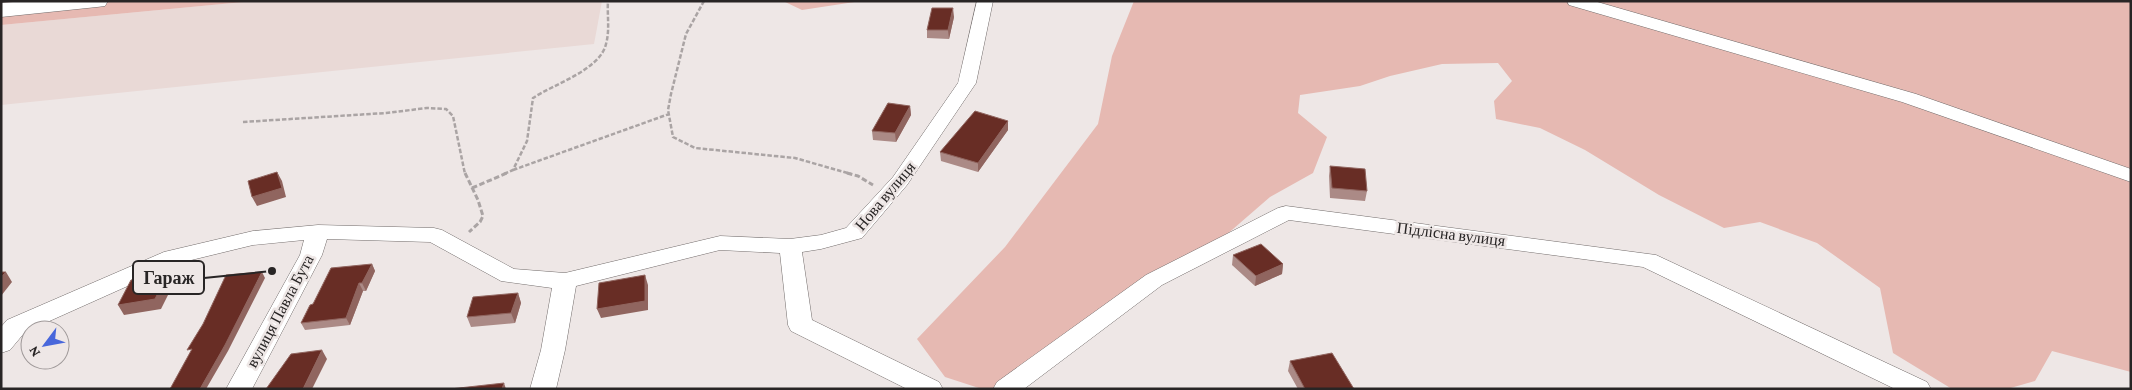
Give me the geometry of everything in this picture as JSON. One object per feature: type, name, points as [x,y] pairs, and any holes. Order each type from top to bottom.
[{"type":"street","points":[[1,10],[97,1]]},
{"type":"street","name":"Нова вулиця","points":[[1,344],[16,326],[172,257],[252,238],[318,232],[434,235],[509,276],[564,281],[720,242],[790,246],[821,242],[854,233],[900,181],[967,83],[985,1]]},
{"type":"street","points":[[1576,1],[1908,98],[2131,176]]},
{"type":"street","name":"Підлісна вулиця","points":[[1006,389],[1154,280],[1286,213],[1648,260],[1918,389]]},
{"type":"street","name":"вулиця Павла Бута","points":[[239,389],[311,255],[318,232]]},
{"type":"street","points":[[790,246],[800,325],[930,389]]},
{"type":"street","points":[[543,389],[553,350],[564,281]]},
{"type":"path","points":[[512,170],[528,141],[533,98],[546,88],[585,70],[604,52],[608,29],[608,1]]},
{"type":"path","points":[[704,1],[686,34],[671,94],[669,114],[673,137],[695,148],[795,158],[858,176],[889,194]]},
{"type":"path","points":[[243,122],[386,113],[427,108],[446,109],[453,116],[465,175],[483,216],[480,222],[468,232],[445,241]]},
{"type":"path","points":[[472,188],[512,170],[545,160],[606,135],[652,122],[669,114]]},
{"type":"shaded area","points":[[1,1],[254,1],[1,25]]},
{"type":"shaded area","points":[[254,1],[602,1],[594,44],[1,105],[1,25]]},
{"type":"shaded area","points":[[783,1],[861,1],[802,10]]},
{"type":"shaded area","points":[[1134,1],[2131,1],[2131,372],[2052,351],[2035,381],[2007,389],[1952,389],[1893,353],[1880,288],[1817,243],[1760,222],[1724,228],[1659,195],[1585,150],[1540,128],[1496,119],[1494,101],[1512,81],[1498,63],[1442,64],[1390,76],[1360,86],[1300,95],[1298,113],[1327,137],[1313,173],[1270,197],[1225,236],[1021,389],[982,389],[945,377],[917,339],[1005,247],[1098,124],[1112,56]]},
{"type":"building","points":[[932,8],[953,8],[948,30],[927,30]]},
{"type":"building","points":[[888,103],[910,106],[895,133],[872,131]]},
{"type":"building","points":[[975,111],[1008,121],[978,163],[940,152]]},
{"type":"building","points":[[1330,166],[1365,169],[1367,191],[1332,188]]},
{"type":"building","points":[[277,172],[282,188],[252,197],[248,181]]},
{"type":"building","points":[[1261,244],[1283,264],[1256,276],[1233,255]]},
{"type":"building","points":[[372,264],[362,283],[359,283],[346,318],[301,323],[331,268]]},
{"type":"building","points":[[262,272],[200,389],[170,389],[192,349],[187,350],[203,324],[226,275]]},
{"type":"building","points":[[167,275],[155,299],[118,305],[131,280]]},
{"type":"building","points":[[645,275],[645,301],[597,309],[599,283]]},
{"type":"building","points":[[518,293],[511,313],[467,317],[473,297]]},
{"type":"building","points":[[322,350],[303,389],[266,389],[291,354]]},
{"type":"building","points":[[1332,353],[1354,389],[1305,389],[1290,361]]},
{"type":"building","points":[[504,383],[502,389],[450,389]]},
{"type":"place","name":"Гараж","points":[[272,271]]}]
